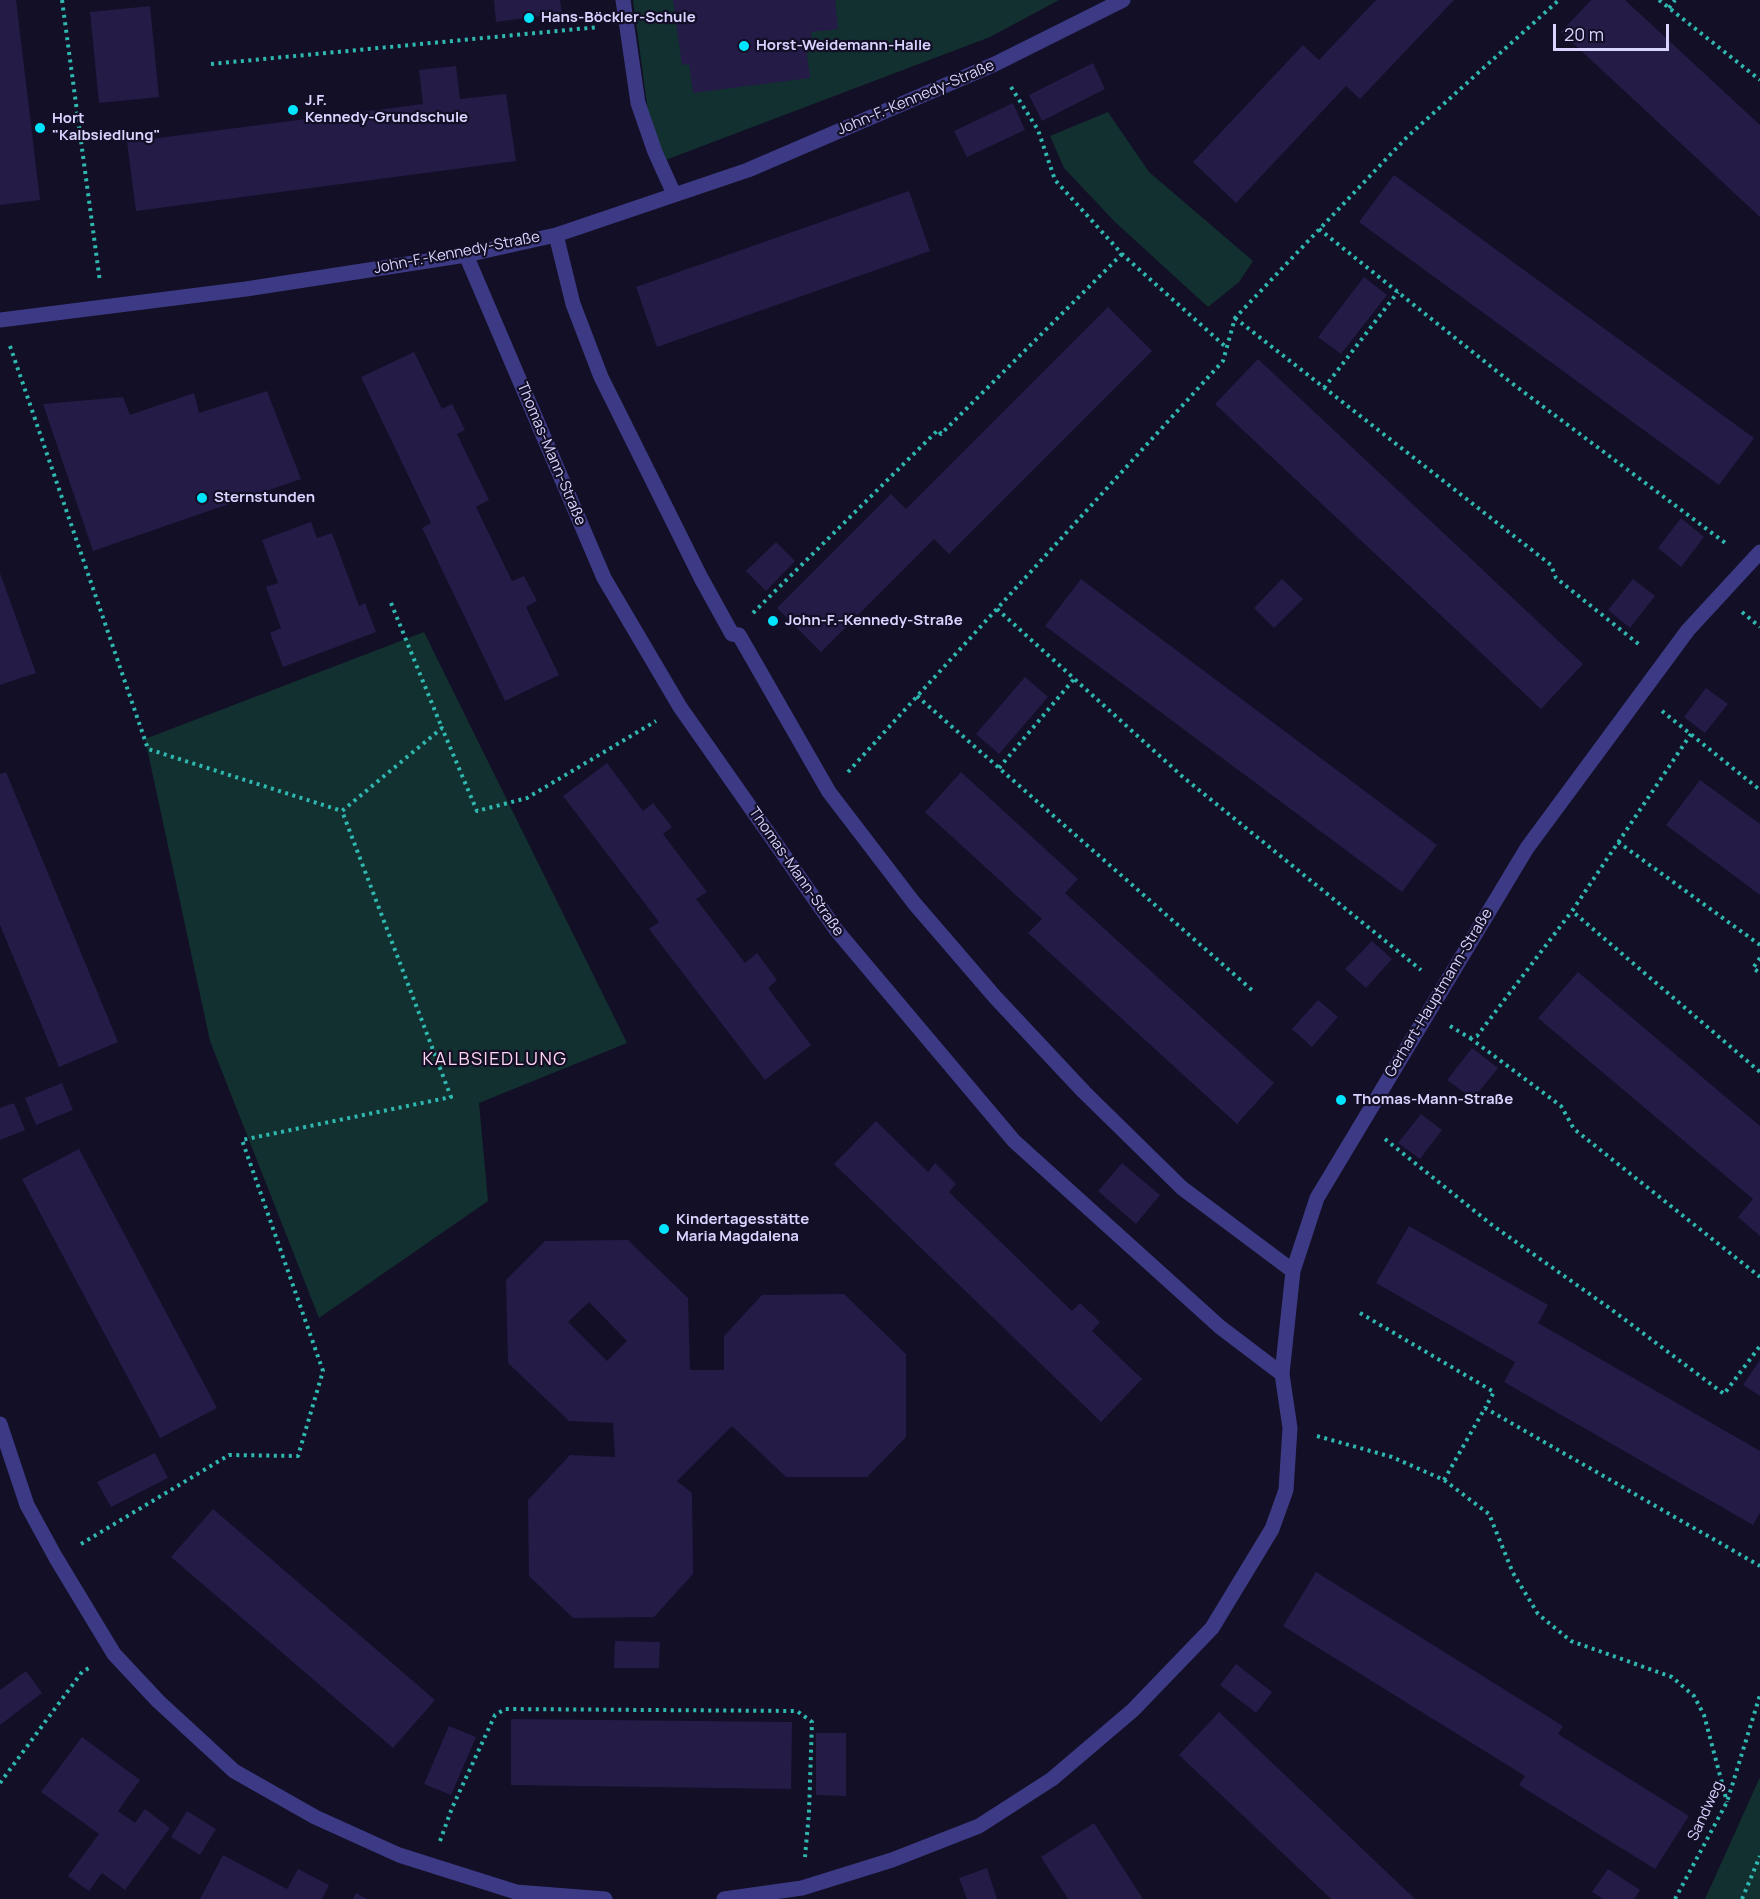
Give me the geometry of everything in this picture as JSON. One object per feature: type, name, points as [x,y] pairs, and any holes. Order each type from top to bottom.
[{"type":"street","points":[[623,0],[638,103],[655,152],[674,194]]},
{"type":"street","name":"John-F.-Kennedy-Straße","points":[[0,320],[246,289],[466,255],[556,235],[748,170],[996,64],[1123,0]]},
{"type":"street","points":[[556,235],[573,304],[601,377],[700,578],[732,634],[739,635],[829,792],[914,903],[996,997],[1084,1092],[1182,1188],[1293,1271]]},
{"type":"street","name":"Thomas-Mann-Straße","points":[[466,255],[604,578],[680,707],[837,931],[1014,1141],[1220,1327],[1282,1374]]},
{"type":"street","name":"Gerhart-Hauptmann-Straße","points":[[724,1899],[802,1888],[892,1860],[979,1826],[1052,1779],[1133,1710],[1212,1628],[1272,1529],[1286,1490],[1290,1428],[1282,1374],[1293,1271],[1317,1198],[1527,848],[1688,630],[1755,557]]},
{"type":"street","points":[[0,1424],[27,1505],[114,1654],[158,1701],[234,1771],[315,1817],[399,1855],[516,1892],[605,1899]]},
{"type":"path","points":[[62,0],[104,307]]},
{"type":"path","points":[[829,792],[1223,361],[1235,318],[1407,137],[1559,0]]},
{"type":"path","points":[[1659,0],[1760,80]]},
{"type":"path","points":[[1669,8],[1675,0]]},
{"type":"path","points":[[211,64],[627,25]]},
{"type":"path","points":[[996,64],[1038,130],[1055,180],[1122,255],[1227,348]]},
{"type":"path","points":[[1319,229],[1509,381],[1755,557]]},
{"type":"path","points":[[732,634],[918,449],[938,430],[941,434],[1122,255]]},
{"type":"path","points":[[1324,388],[1398,292]]},
{"type":"path","points":[[1235,318],[1551,565],[1556,578],[1663,664]]},
{"type":"path","points":[[0,320],[148,749],[342,811]]},
{"type":"path","points":[[391,603],[477,811],[527,798],[680,707]]},
{"type":"path","points":[[997,609],[1183,777],[1443,987]]},
{"type":"path","points":[[999,768],[1074,679]]},
{"type":"path","points":[[1641,694],[1760,790]]},
{"type":"path","points":[[917,696],[1253,991]]},
{"type":"path","points":[[342,811],[442,728]]},
{"type":"path","points":[[1470,1038],[1477,1036],[1572,911],[1691,734]]},
{"type":"path","points":[[56,1558],[229,1455],[298,1456],[322,1371],[242,1140],[451,1097],[342,811]]},
{"type":"path","points":[[1618,842],[1760,945]]},
{"type":"path","points":[[1572,911],[1760,1072]]},
{"type":"path","points":[[1760,958],[1753,968],[1760,973]]},
{"type":"path","points":[[1428,1012],[1470,1038],[1561,1106],[1574,1129],[1760,1277]]},
{"type":"path","points":[[1364,1121],[1492,1225],[1608,1307],[1724,1394],[1760,1346]]},
{"type":"path","points":[[1360,1313],[1494,1392],[1444,1480]]},
{"type":"path","points":[[1485,1408],[1760,1566]]},
{"type":"path","points":[[1290,1428],[1392,1457],[1444,1480],[1489,1514],[1513,1573],[1538,1614],[1571,1641],[1672,1677],[1694,1696],[1704,1715],[1727,1802]]},
{"type":"path","points":[[0,1783],[82,1672],[114,1654]]},
{"type":"path","name":"Sandweg","points":[[1675,1899],[1727,1802],[1760,1695]]},
{"type":"path","points":[[431,1865],[452,1808],[495,1715],[506,1709],[797,1711],[812,1722],[809,1812],[802,1888]]},
{"type":"path","points":[[1742,1899],[1760,1856]]},
{"type":"green space","points":[[633,0],[1059,0],[990,37],[655,164]]},
{"type":"green space","points":[[1108,112],[1149,172],[1253,261],[1239,282],[1208,307],[1115,222],[1064,168],[1050,136]]},
{"type":"green space","points":[[424,632],[627,1043],[479,1103],[488,1201],[319,1318],[210,1041],[145,739]]},
{"type":"green space","points":[[1760,1777],[1760,1899],[1705,1899]]},
{"type":"building","points":[[0,0],[16,0],[40,200],[0,205]]},
{"type":"building","points":[[494,0],[560,0],[562,13],[496,22]]},
{"type":"building","name":"Horst-Weidemann-Halle","points":[[673,0],[835,0],[838,29],[811,32],[813,45],[806,47],[810,78],[693,93],[689,64],[682,65]]},
{"type":"building","points":[[1376,0],[1454,0],[1360,99],[1346,86],[1236,203],[1193,162],[1303,45],[1319,60]]},
{"type":"building","points":[[1591,0],[1625,0],[1760,125],[1760,217],[1561,32]]},
{"type":"building","points":[[150,6],[159,97],[99,103],[90,12]]},
{"type":"building","points":[[1093,63],[1105,89],[1042,121],[1029,95]]},
{"type":"building","points":[[456,66],[460,99],[506,94],[516,161],[136,211],[127,142],[423,104],[419,70]]},
{"type":"building","points":[[1013,103],[1025,130],[967,157],[954,131]]},
{"type":"building","points":[[1394,175],[1754,438],[1719,485],[1359,222]]},
{"type":"building","points":[[909,191],[930,251],[657,347],[636,287]]},
{"type":"building","points":[[1364,277],[1387,295],[1341,354],[1318,337]]},
{"type":"building","points":[[1108,307],[1152,351],[949,554],[934,539],[821,652],[777,608],[891,494],[906,509]]},
{"type":"building","points":[[414,352],[442,409],[452,404],[465,430],[457,434],[489,500],[476,507],[512,581],[524,576],[537,601],[526,607],[559,675],[505,701],[422,528],[431,523],[361,377]]},
{"type":"building","points":[[1258,359],[1583,664],[1541,709],[1215,404]]},
{"type":"building","points":[[267,391],[301,479],[93,551],[43,404],[123,397],[130,415],[194,393],[199,413]]},
{"type":"building","points":[[1681,518],[1704,537],[1681,567],[1658,548]]},
{"type":"building","points":[[311,522],[317,538],[332,533],[359,606],[365,603],[376,632],[283,667],[270,633],[281,628],[266,587],[278,583],[262,540]]},
{"type":"building","points":[[776,542],[795,561],[766,591],[746,571]]},
{"type":"building","points":[[0,573],[36,673],[0,685]]},
{"type":"building","points":[[1081,579],[1437,845],[1402,892],[1045,626]]},
{"type":"building","points":[[1282,579],[1303,599],[1274,628],[1254,608]]},
{"type":"building","points":[[1633,579],[1655,596],[1630,628],[1608,610]]},
{"type":"building","points":[[1025,677],[1048,697],[999,754],[976,734]]},
{"type":"building","points":[[1706,688],[1728,704],[1705,733],[1684,717]]},
{"type":"building","points":[[607,763],[643,811],[653,803],[672,827],[663,834],[707,892],[696,899],[745,963],[757,953],[777,980],[768,988],[811,1045],[765,1080],[649,929],[659,922],[563,796]]},
{"type":"building","points":[[6,772],[118,1042],[59,1067],[0,925],[0,774]]},
{"type":"building","points":[[961,772],[1078,879],[1065,893],[1274,1083],[1237,1124],[1028,933],[1042,919],[925,812]]},
{"type":"building","points":[[1700,780],[1760,824],[1760,895],[1666,825]]},
{"type":"building","points":[[1372,941],[1392,959],[1366,988],[1345,969]]},
{"type":"building","points":[[1578,972],[1760,1126],[1760,1236],[1738,1217],[1753,1199],[1538,1018]]},
{"type":"building","points":[[1318,1000],[1338,1017],[1312,1047],[1292,1029]]},
{"type":"building","points":[[1472,1048],[1498,1068],[1473,1099],[1447,1080]]},
{"type":"building","points":[[62,1083],[73,1110],[36,1125],[25,1098]]},
{"type":"building","points":[[14,1103],[25,1130],[0,1140],[0,1108]]},
{"type":"building","points":[[1421,1114],[1442,1130],[1420,1159],[1398,1143]]},
{"type":"building","points":[[876,1121],[928,1172],[935,1163],[956,1184],[949,1192],[1072,1311],[1080,1303],[1100,1322],[1092,1331],[1142,1379],[1101,1422],[834,1164]]},
{"type":"building","points":[[79,1149],[217,1408],[160,1438],[22,1179]]},
{"type":"building","points":[[1122,1163],[1160,1195],[1136,1224],[1098,1191]]},
{"type":"building","points":[[1409,1226],[1548,1305],[1538,1323],[1760,1451],[1760,1513],[1753,1525],[1504,1382],[1515,1362],[1376,1283]]},
{"type":"building","points":[[628,1240],[688,1298],[690,1370],[724,1370],[724,1336],[762,1295],[844,1294],[906,1354],[906,1437],[867,1477],[786,1477],[732,1426],[677,1481],[692,1493],[693,1574],[654,1617],[573,1618],[529,1576],[528,1500],[570,1455],[615,1457],[613,1423],[569,1421],[508,1363],[506,1280],[545,1241]],"holes":[[[589,1302],[627,1341],[607,1361],[568,1322]]]},
{"type":"building","points":[[1760,1360],[1760,1396],[1743,1385]]},
{"type":"building","points":[[155,1453],[168,1478],[111,1507],[97,1482]]},
{"type":"building","points":[[213,1509],[435,1700],[393,1748],[171,1557]]},
{"type":"building","points":[[1316,1572],[1563,1726],[1558,1734],[1689,1816],[1655,1869],[1519,1785],[1525,1776],[1283,1626]]},
{"type":"building","points":[[615,1641],[660,1642],[659,1668],[614,1668]]},
{"type":"building","points":[[1236,1664],[1272,1692],[1256,1713],[1220,1685]]},
{"type":"building","points":[[26,1671],[42,1693],[0,1725],[0,1690]]},
{"type":"building","points":[[1219,1712],[1415,1899],[1331,1899],[1179,1755]]},
{"type":"building","points":[[511,1719],[792,1722],[791,1789],[511,1785]]},
{"type":"building","points":[[449,1726],[476,1737],[451,1795],[424,1784]]},
{"type":"building","points":[[816,1733],[846,1733],[846,1796],[816,1795]]},
{"type":"building","points":[[82,1737],[140,1780],[118,1811],[135,1823],[145,1809],[170,1828],[125,1890],[102,1873],[89,1891],[68,1876],[99,1834],[41,1792]]},
{"type":"building","points":[[187,1811],[216,1829],[200,1855],[171,1837]]},
{"type":"building","points":[[1094,1823],[1143,1899],[1068,1899],[1041,1857]]},
{"type":"building","points":[[223,1855],[287,1889],[298,1869],[329,1885],[322,1899],[200,1899]]},
{"type":"building","points":[[987,1868],[997,1899],[967,1899],[959,1878]]},
{"type":"building","points":[[1608,1869],[1640,1890],[1634,1899],[1603,1899],[1592,1892]]},
{"type":"building","points":[[356,1893],[367,1899],[353,1899]]},
{"type":"place","name":"Hans-Böckler-Schule","points":[[529,18]]},
{"type":"place","name":"Horst-Weidemann-Halle","points":[[744,46]]},
{"type":"place","name":"J.F. Kennedy-Grundschule","points":[[293,110]]},
{"type":"place","name":"Hort \"Kalbsiedlung\"","points":[[40,128]]},
{"type":"place","name":"Sternstunden","points":[[202,498]]},
{"type":"place","name":"John-F.-Kennedy-Straße","points":[[773,621]]},
{"type":"place","name":"Thomas-Mann-Straße","points":[[1341,1100]]},
{"type":"place","name":"Kindertagesstätte Maria Magdalena","points":[[664,1229]]},
{"type":"district","name":"KALBSIEDLUNG","points":[[495,1060]]}]
